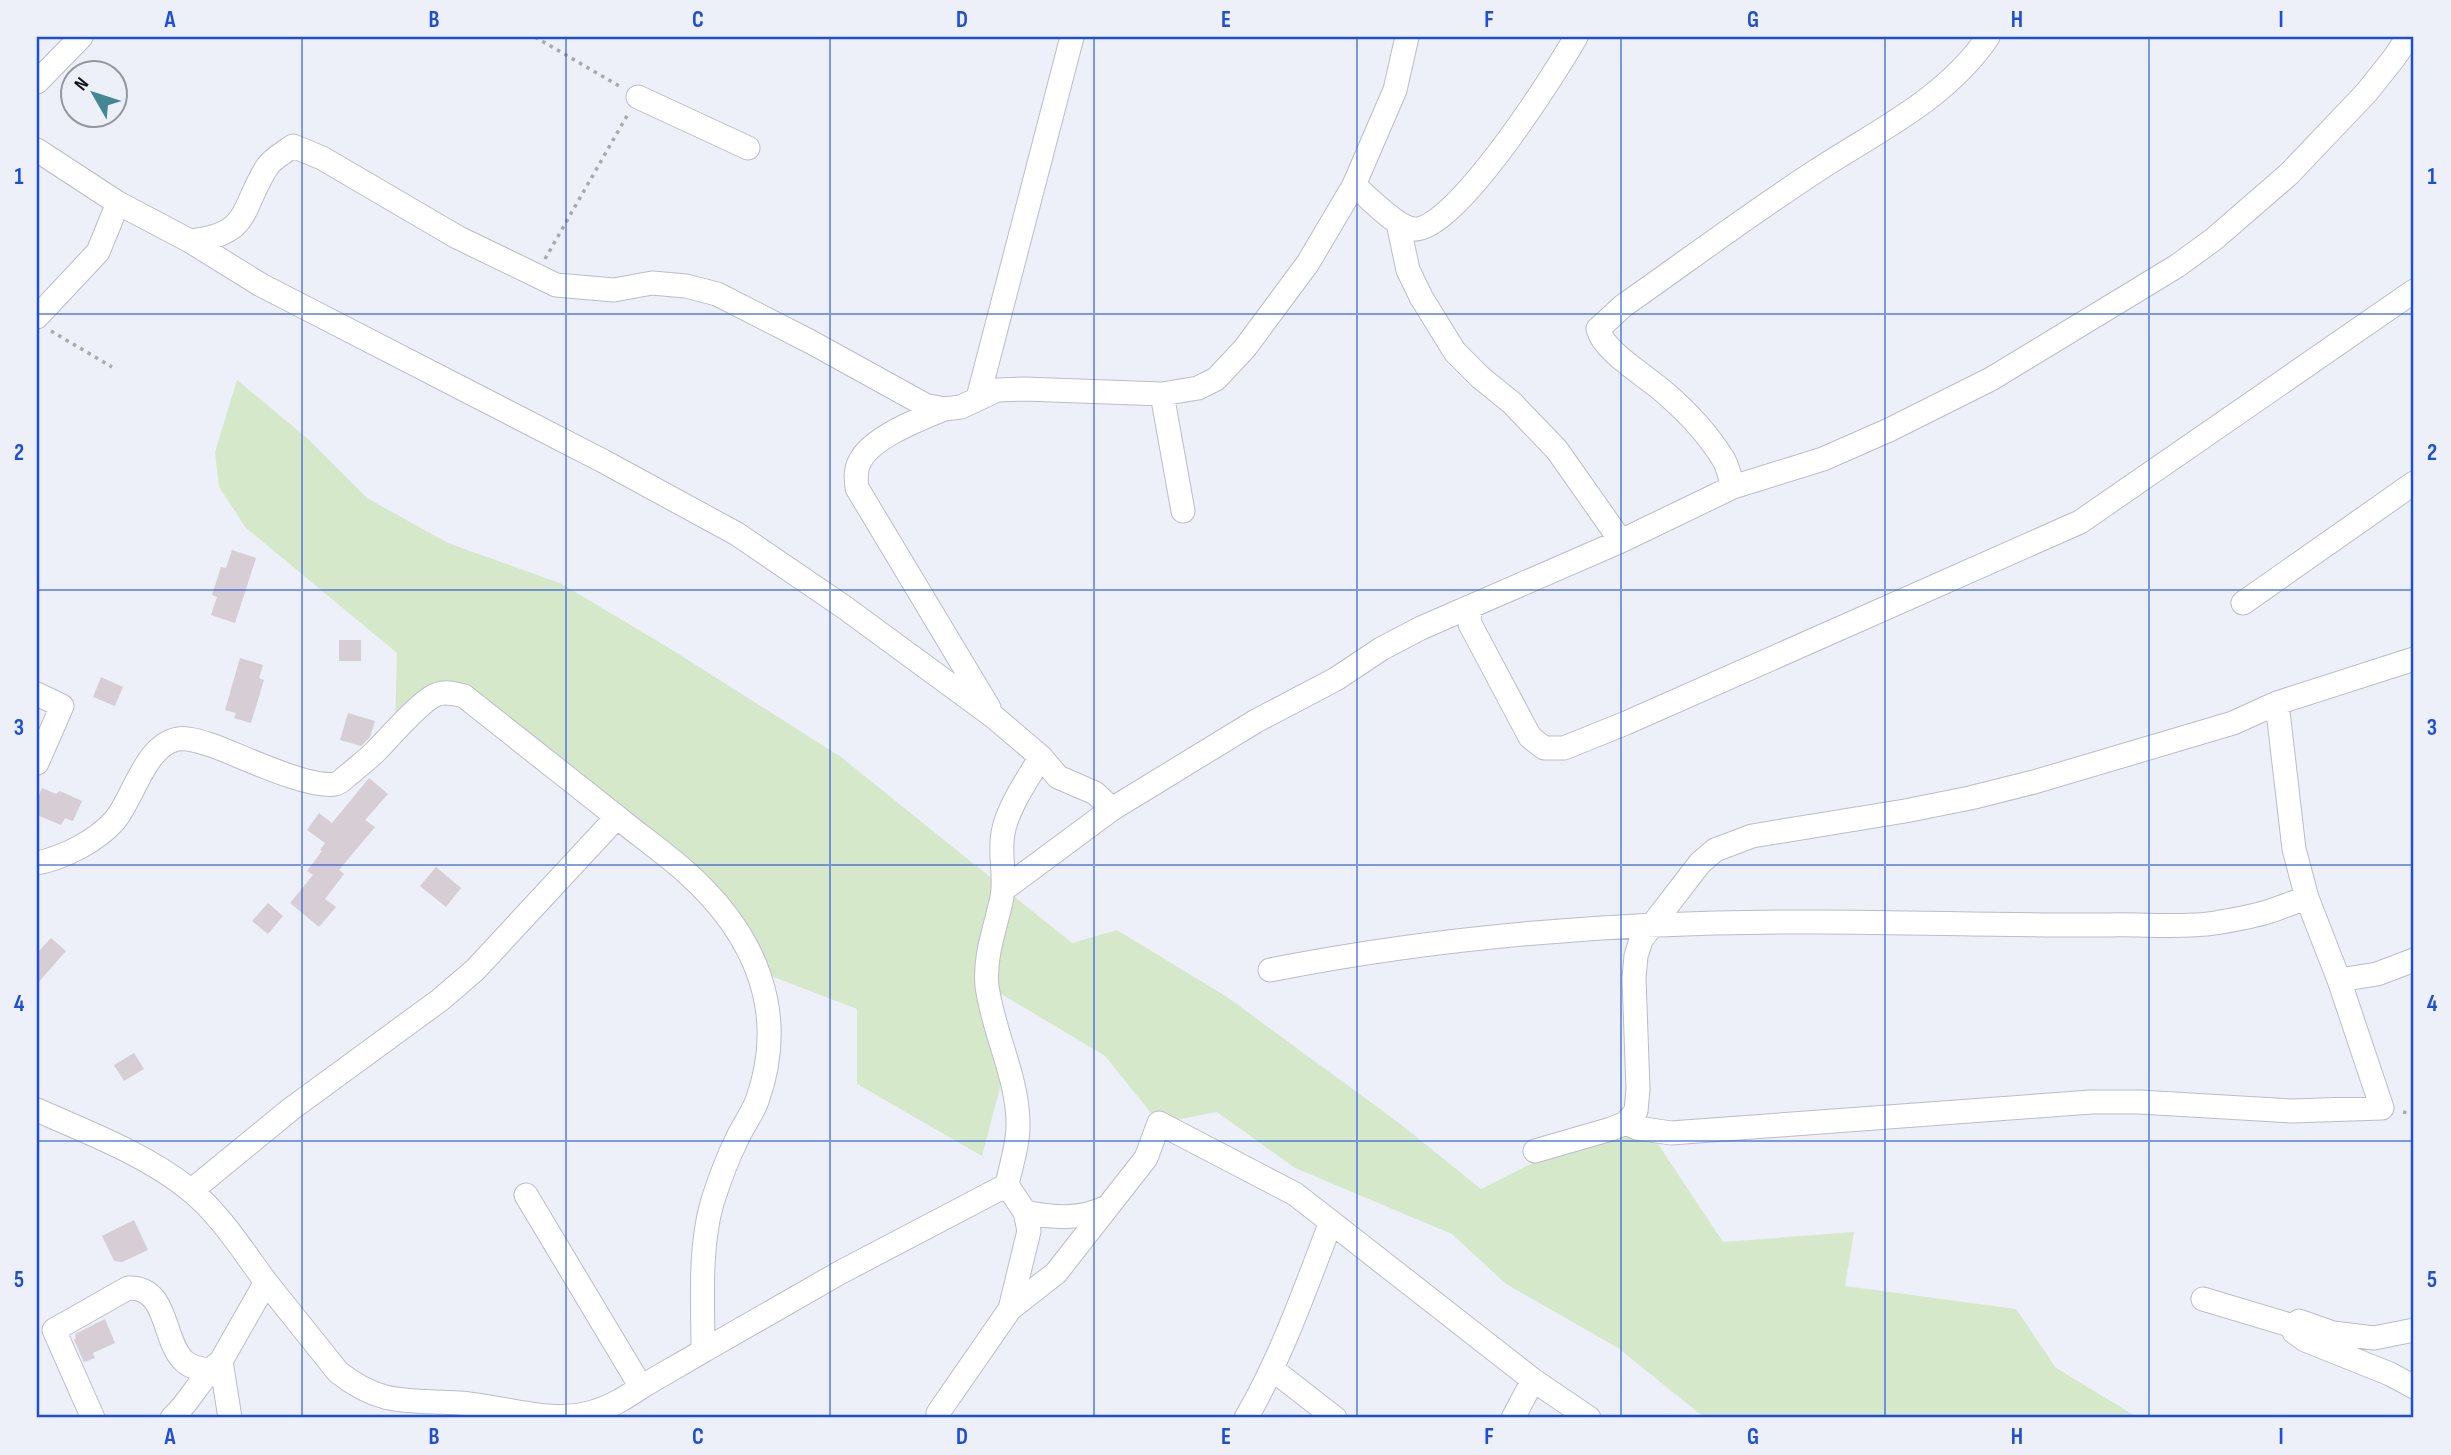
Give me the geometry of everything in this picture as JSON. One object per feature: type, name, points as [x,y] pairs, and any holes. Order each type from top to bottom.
[{"type":"street","points":[[37,82],[81,37]]},
{"type":"street","points":[[978,398],[1072,37]]},
{"type":"street","points":[[190,241],[213,239],[241,221],[268,165],[293,146],[322,158],[457,237],[555,285],[614,290],[652,283],[686,286],[717,294],[925,405],[944,409],[961,407],[997,390],[1024,388],[1162,394],[1198,388],[1216,379],[1252,339],[1308,263],[1354,185],[1395,90],[1407,37]]},
{"type":"street","points":[[1354,185],[1398,223],[1411,230],[1423,229],[1438,220],[1457,202],[1533,107],[1576,37]]},
{"type":"street","points":[[1733,488],[1724,458],[1696,424],[1666,393],[1609,350],[1598,329],[1623,306],[1805,179],[1905,116],[1962,70],[1988,37]]},
{"type":"street","points":[[1004,889],[1112,809],[1256,721],[1336,679],[1381,649],[1421,628],[1621,541],[1733,488],[1823,459],[1992,379],[2177,266],[2222,233],[2289,174],[2367,92],[2408,37]]},
{"type":"street","points":[[638,97],[748,148]]},
{"type":"street","points":[[37,150],[118,203],[190,241],[261,285],[603,461],[737,534],[844,607],[995,717],[1041,757],[1058,777],[1095,793],[1112,809]]},
{"type":"street","points":[[40,314],[98,252],[118,203]]},
{"type":"street","points":[[1398,223],[1408,270],[1421,297],[1455,352],[1480,377],[1512,402],[1557,450],[1621,541]]},
{"type":"street","points":[[1469,609],[1470,624],[1530,737],[1544,748],[1564,748],[1668,705],[2080,522],[2414,291]]},
{"type":"street","points":[[1162,394],[1183,511]]},
{"type":"street","points":[[944,409],[886,437],[870,450],[860,460],[856,474],[857,488],[995,717]]},
{"type":"street","points":[[2243,603],[2414,483]]},
{"type":"street","points":[[1535,1151],[1602,1132],[1626,1122],[1636,1111],[1636,956],[1642,940],[1653,924],[1700,863],[1715,850],[1730,842],[1752,836],[1970,798],[2102,763],[2233,723],[2277,703],[2414,659]]},
{"type":"street","points":[[37,694],[62,706],[37,763]]},
{"type":"street","points":[[37,863],[68,853],[113,822],[152,757],[178,739],[200,741],[302,779],[321,784],[337,784],[435,694],[464,695],[687,874],[720,907],[748,947],[766,994],[769,1051],[764,1077],[756,1104],[737,1138],[721,1177],[706,1235],[702,1351]]},
{"type":"street","points":[[1626,1122],[1637,1128],[1671,1133],[2091,1102],[2140,1102],[2291,1111],[2382,1108],[2339,980],[2307,898],[2294,849],[2277,703]]},
{"type":"street","points":[[938,1416],[1010,1309],[1029,1231],[1025,1212],[1007,1185],[1019,1124],[1012,1084],[994,1021],[987,985],[987,961],[1004,889],[1001,862],[1003,831],[1022,788],[1041,757]]},
{"type":"street","points":[[191,1191],[291,1108],[429,1008],[475,970],[617,817]]},
{"type":"street","points":[[1270,970],[1356,953],[1479,936],[1653,924],[2212,923],[2269,912],[2287,903],[2307,898]]},
{"type":"street","points":[[2339,980],[2377,974],[2414,960]]},
{"type":"street","points":[[37,1110],[150,1163],[191,1191],[226,1230],[338,1373],[352,1383],[387,1397],[460,1403],[557,1418],[596,1412],[617,1403],[841,1272],[1007,1185]]},
{"type":"street","points":[[1010,1309],[1056,1273],[1146,1158],[1159,1123],[1295,1194],[1533,1380],[1589,1418]]},
{"type":"street","points":[[526,1195],[641,1387]]},
{"type":"street","points":[[1025,1212],[1053,1218],[1092,1214],[1110,1205]]},
{"type":"street","points":[[1246,1418],[1290,1331],[1331,1222]]},
{"type":"street","points":[[172,1418],[215,1365],[266,1282]]},
{"type":"street","points":[[93,1418],[45,1334],[128,1288],[137,1288],[148,1293],[156,1302],[183,1361],[195,1368],[215,1365]]},
{"type":"street","points":[[2203,1299],[2293,1326]]},
{"type":"street","points":[[2293,1326],[2299,1321],[2333,1333],[2374,1338],[2414,1330]]},
{"type":"street","points":[[2293,1326],[2294,1332],[2305,1340],[2390,1374],[2414,1387]]},
{"type":"street","points":[[215,1365],[230,1418]]},
{"type":"street","points":[[1272,1369],[1335,1418]]},
{"type":"street","points":[[1513,1418],[1533,1380]]},
{"type":"path","points":[[535,37],[638,97],[535,276]]},
{"type":"path","points":[[40,314],[50,331],[112,368]]},
{"type":"green space","points":[[237,380],[307,438],[367,498],[448,543],[562,584],[674,651],[841,757],[1072,943],[1117,930],[1227,997],[1399,1123],[1481,1189],[1636,1111],[1723,1242],[1854,1232],[1845,1286],[2016,1309],[2056,1368],[2139,1418],[1705,1418],[1618,1348],[1506,1284],[1452,1234],[1295,1168],[1217,1112],[1159,1123],[1105,1056],[988,986],[1007,1061],[982,1156],[857,1084],[857,1009],[758,971],[720,907],[449,693],[395,729],[397,653],[246,528],[219,487],[215,452]]},
{"type":"building","points":[[232,550],[256,558],[235,623],[211,615],[217,597],[212,595],[221,567],[226,568]]},
{"type":"building","points":[[339,640],[361,640],[361,661],[339,661]]},
{"type":"building","points":[[240,658],[263,665],[259,678],[264,680],[251,723],[234,718],[236,713],[225,710]]},
{"type":"building","points":[[101,677],[123,687],[115,706],[93,697]]},
{"type":"building","points":[[348,713],[375,721],[370,737],[361,746],[340,740]]},
{"type":"building","points":[[369,778],[388,794],[365,820],[375,827],[339,870],[344,874],[325,899],[336,907],[319,927],[290,903],[313,875],[307,871],[325,843],[307,830],[319,813],[332,823]]},
{"type":"building","points":[[42,788],[56,794],[60,791],[82,801],[73,821],[65,818],[61,825],[37,815],[37,800]]},
{"type":"building","points":[[436,867],[461,888],[446,907],[420,886]]},
{"type":"building","points":[[268,903],[283,916],[268,934],[252,921]]},
{"type":"building","points":[[51,938],[66,951],[37,984],[37,953]]},
{"type":"building","points":[[134,1053],[144,1069],[124,1081],[114,1065]]},
{"type":"building","points":[[134,1220],[148,1250],[122,1262],[114,1261],[102,1236]]},
{"type":"building","points":[[105,1319],[115,1343],[93,1353],[95,1358],[84,1362],[74,1340],[75,1334]]}]
